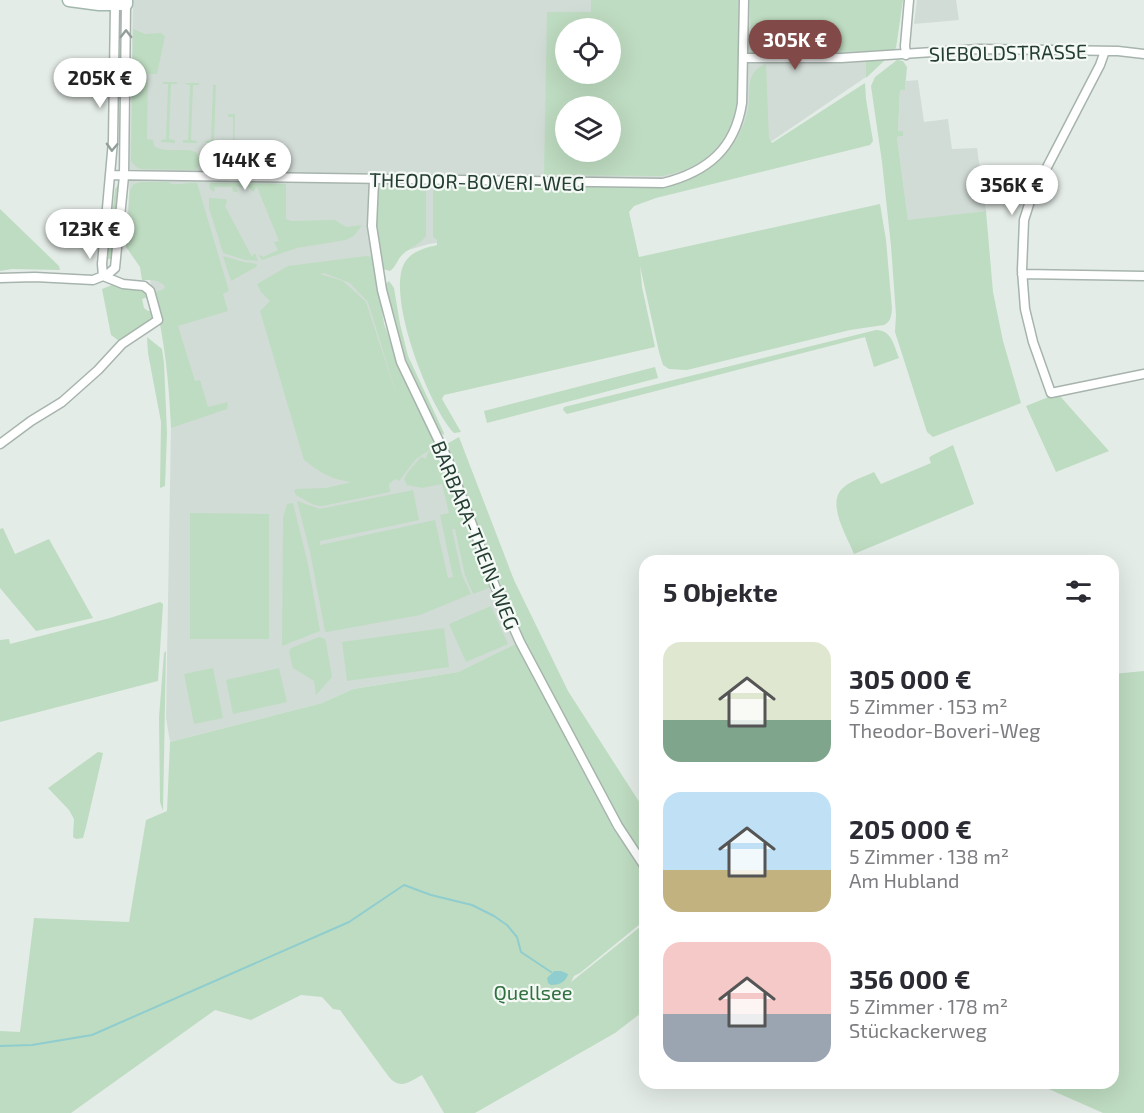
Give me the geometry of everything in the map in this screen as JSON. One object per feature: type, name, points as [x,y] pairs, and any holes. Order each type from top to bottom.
[{"type":"street","points":[[69,0],[121,2]]},
{"type":"street","name":"THEODOR-BOVERI-WEG","points":[[111,175],[663,183],[675,180],[703,167],[719,154],[734,133],[742,103],[744,0]]},
{"type":"street","points":[[906,55],[909,0]]},
{"type":"street","points":[[103,276],[121,2]]},
{"type":"street","points":[[0,278],[97,280],[112,271],[116,264],[124,176],[121,2]]},
{"type":"street","name":"SIEBOLDSTRASSE","points":[[744,58],[906,55],[979,49],[1105,51],[1144,54]]},
{"type":"street","points":[[1105,51],[1100,65],[1031,198],[1024,220],[1022,274],[1025,309],[1033,342],[1051,393],[1144,374]]},
{"type":"street","name":"BARBARA-THEIN-WEG","points":[[374,180],[372,226],[382,290],[401,362],[448,460],[495,586],[520,642],[618,826],[639,858]]},
{"type":"street","points":[[1022,274],[1144,276]]},
{"type":"street","points":[[0,444],[62,402],[98,370],[122,344],[158,320],[150,291],[144,286],[123,284],[103,276]]},
{"type":"shaded area","points":[[133,0],[901,0],[867,49],[866,77],[772,141],[744,143],[703,181],[493,235],[429,244],[374,260],[384,324],[399,366],[442,456],[491,588],[517,643],[458,672],[353,689],[322,703],[170,742],[166,718],[171,426],[175,388],[165,334],[149,277],[125,240],[129,195]]},
{"type":"shaded area","points":[[917,0],[956,0],[959,20],[914,24]]},
{"type":"shaded area","points":[[918,80],[924,122],[948,119],[952,149],[977,148],[986,211],[908,221],[897,137],[903,136],[898,131],[900,90],[905,90],[906,81]]},
{"type":"green space","points":[[591,0],[738,0],[739,83],[735,108],[727,131],[714,151],[693,166],[663,176],[544,175],[547,12],[591,12]]},
{"type":"green space","points":[[750,0],[903,0],[896,48],[894,50],[802,53],[802,50],[810,50],[810,24],[796,24],[797,53],[760,49],[752,37]]},
{"type":"green space","points":[[133,29],[145,34],[161,33],[165,36],[157,74],[148,74],[147,139],[153,140],[154,146],[159,148],[196,152],[199,161],[196,170],[141,169],[131,161]]},
{"type":"green space","points":[[885,60],[866,78],[866,61]]},
{"type":"green space","points":[[897,60],[903,61],[907,67],[905,90],[900,90],[898,131],[903,131],[903,136],[897,137],[908,220],[986,211],[993,292],[1003,341],[1021,403],[933,437],[927,432],[895,332],[891,246],[871,86],[875,77]]},
{"type":"green space","points":[[766,64],[769,138],[772,143],[865,83],[873,141],[870,145],[656,198],[634,206],[629,212],[639,257],[880,204],[886,240],[892,309],[888,322],[884,325],[850,330],[687,370],[669,369],[663,365],[659,352],[640,266],[642,287],[655,347],[444,395],[442,399],[461,432],[454,433],[444,420],[422,376],[405,323],[401,299],[400,277],[405,262],[415,253],[437,245],[437,240],[433,237],[433,186],[436,183],[666,186],[690,178],[720,160],[735,142],[747,113],[751,80],[755,71]]},
{"type":"green space","points":[[163,82],[177,82],[177,84],[171,84],[169,139],[175,140],[175,143],[161,142],[166,139],[168,84],[163,84]]},
{"type":"green space","points":[[185,83],[199,83],[199,85],[193,85],[191,140],[197,143],[183,143],[183,140],[188,140],[190,85]]},
{"type":"green space","points":[[213,85],[216,85],[214,141],[220,141],[219,144],[206,143],[211,140]]},
{"type":"green space","points":[[228,114],[235,114],[234,171],[208,170],[205,165],[208,152],[223,150],[227,148],[228,142],[233,142],[233,117],[228,117]]},
{"type":"green space","points":[[120,182],[112,259],[107,259],[115,189]]},
{"type":"green space","points":[[141,182],[197,183],[229,291],[223,294],[228,311],[178,326],[195,381],[200,380],[208,407],[228,402],[227,409],[171,428],[166,362],[154,297],[156,292],[164,289],[165,286],[157,281],[142,280],[140,267],[126,247],[130,190],[134,184]]},
{"type":"green space","points":[[210,183],[286,184],[286,219],[291,221],[335,220],[346,227],[362,225],[354,236],[346,240],[297,248],[262,260],[259,256],[263,257],[278,250],[274,242],[279,241],[257,187],[253,192],[249,187],[236,187],[238,192],[233,192],[232,187],[215,187],[214,192],[209,188]]},
{"type":"green space","points":[[380,183],[421,183],[426,188],[426,236],[402,255],[390,271],[383,269],[376,227],[377,185]]},
{"type":"green space","points":[[209,198],[226,199],[225,206],[252,257],[255,253],[258,261],[245,260],[223,253],[209,208]]},
{"type":"green space","points":[[0,209],[59,266],[60,270],[0,271]]},
{"type":"green space","points":[[223,256],[257,264],[256,267],[231,281]]},
{"type":"green space","points":[[373,257],[384,324],[399,366],[442,456],[491,587],[473,594],[465,575],[455,529],[452,529],[462,575],[471,594],[420,615],[325,631],[310,552],[297,501],[320,509],[413,490],[419,520],[320,541],[320,545],[435,520],[448,578],[453,577],[440,515],[449,513],[442,484],[422,488],[407,485],[404,479],[421,457],[426,459],[432,448],[416,459],[399,481],[395,479],[389,484],[390,492],[322,506],[314,505],[296,495],[294,491],[296,489],[326,488],[352,482],[326,475],[304,460],[260,311],[270,301],[257,284],[288,266]],"holes":[[[324,273],[350,283],[368,302],[399,403],[366,302],[343,281],[320,274]]]},
{"type":"green space","points":[[389,281],[394,288],[408,356],[444,435],[440,433],[422,396],[400,343],[386,284]]},
{"type":"green space","points":[[112,285],[147,292],[148,297],[142,299],[144,308],[148,311],[153,310],[155,319],[122,343],[111,335],[102,289]]},
{"type":"green space","points":[[876,330],[889,336],[899,358],[874,367],[865,337],[567,414],[563,410],[564,407]]},
{"type":"green space","points":[[147,337],[162,349],[164,363],[167,433],[165,486],[160,488],[161,422]]},
{"type":"green space","points":[[655,367],[658,378],[487,423],[484,411]]},
{"type":"green space","points":[[1056,394],[1109,451],[1056,472],[1026,406]]},
{"type":"green space","points":[[459,437],[514,580],[568,691],[639,802],[639,852],[625,830],[522,638],[445,445]]},
{"type":"green space","points":[[953,445],[974,504],[854,554],[837,510],[839,493],[844,487],[874,472],[881,484],[931,463],[929,458],[931,456]]},
{"type":"green space","points":[[293,503],[308,564],[320,631],[282,646],[283,518],[287,504]]},
{"type":"green space","points":[[190,513],[269,514],[269,639],[190,639]]},
{"type":"green space","points":[[3,528],[15,554],[49,539],[93,618],[36,631],[0,588],[0,529]]},
{"type":"green space","points":[[160,602],[163,604],[158,681],[0,722],[0,640],[9,639],[10,644],[110,618]]},
{"type":"green space","points":[[491,606],[508,644],[466,662],[449,624]]},
{"type":"green space","points":[[444,628],[449,667],[347,681],[342,642]]},
{"type":"green space","points":[[319,637],[325,639],[326,642],[332,677],[316,695],[314,681],[293,668],[289,652],[291,648]]},
{"type":"green space","name":"Quellsee","points":[[517,643],[615,831],[639,866],[639,925],[574,976],[571,982],[639,928],[639,1015],[615,1033],[475,1113],[444,1113],[422,1075],[405,1084],[393,1081],[340,1010],[333,1009],[322,997],[301,995],[251,1020],[215,1010],[71,1113],[0,1113],[0,1031],[20,1032],[34,918],[129,922],[146,820],[167,811],[170,742],[322,703],[353,689],[458,672]]},
{"type":"green space","points":[[166,651],[163,811],[160,802],[159,717]]},
{"type":"green space","points":[[213,668],[223,718],[194,724],[184,674]]},
{"type":"green space","points":[[279,668],[287,702],[233,714],[226,680]]},
{"type":"green space","points":[[1144,671],[1144,1113],[1103,1113],[1049,1089],[1119,1089],[1119,673]]},
{"type":"green space","points":[[98,752],[103,753],[86,827],[83,838],[76,839],[73,837],[74,819],[69,810],[48,788]]},
{"type":"water","points":[[554,971],[568,974],[562,983],[551,985],[548,983],[547,978]]},
{"type":"waterway","points":[[0,1046],[32,1045],[92,1035],[349,922],[404,885],[431,895],[472,905],[494,916],[507,925],[517,937],[521,952],[551,972]]}]
